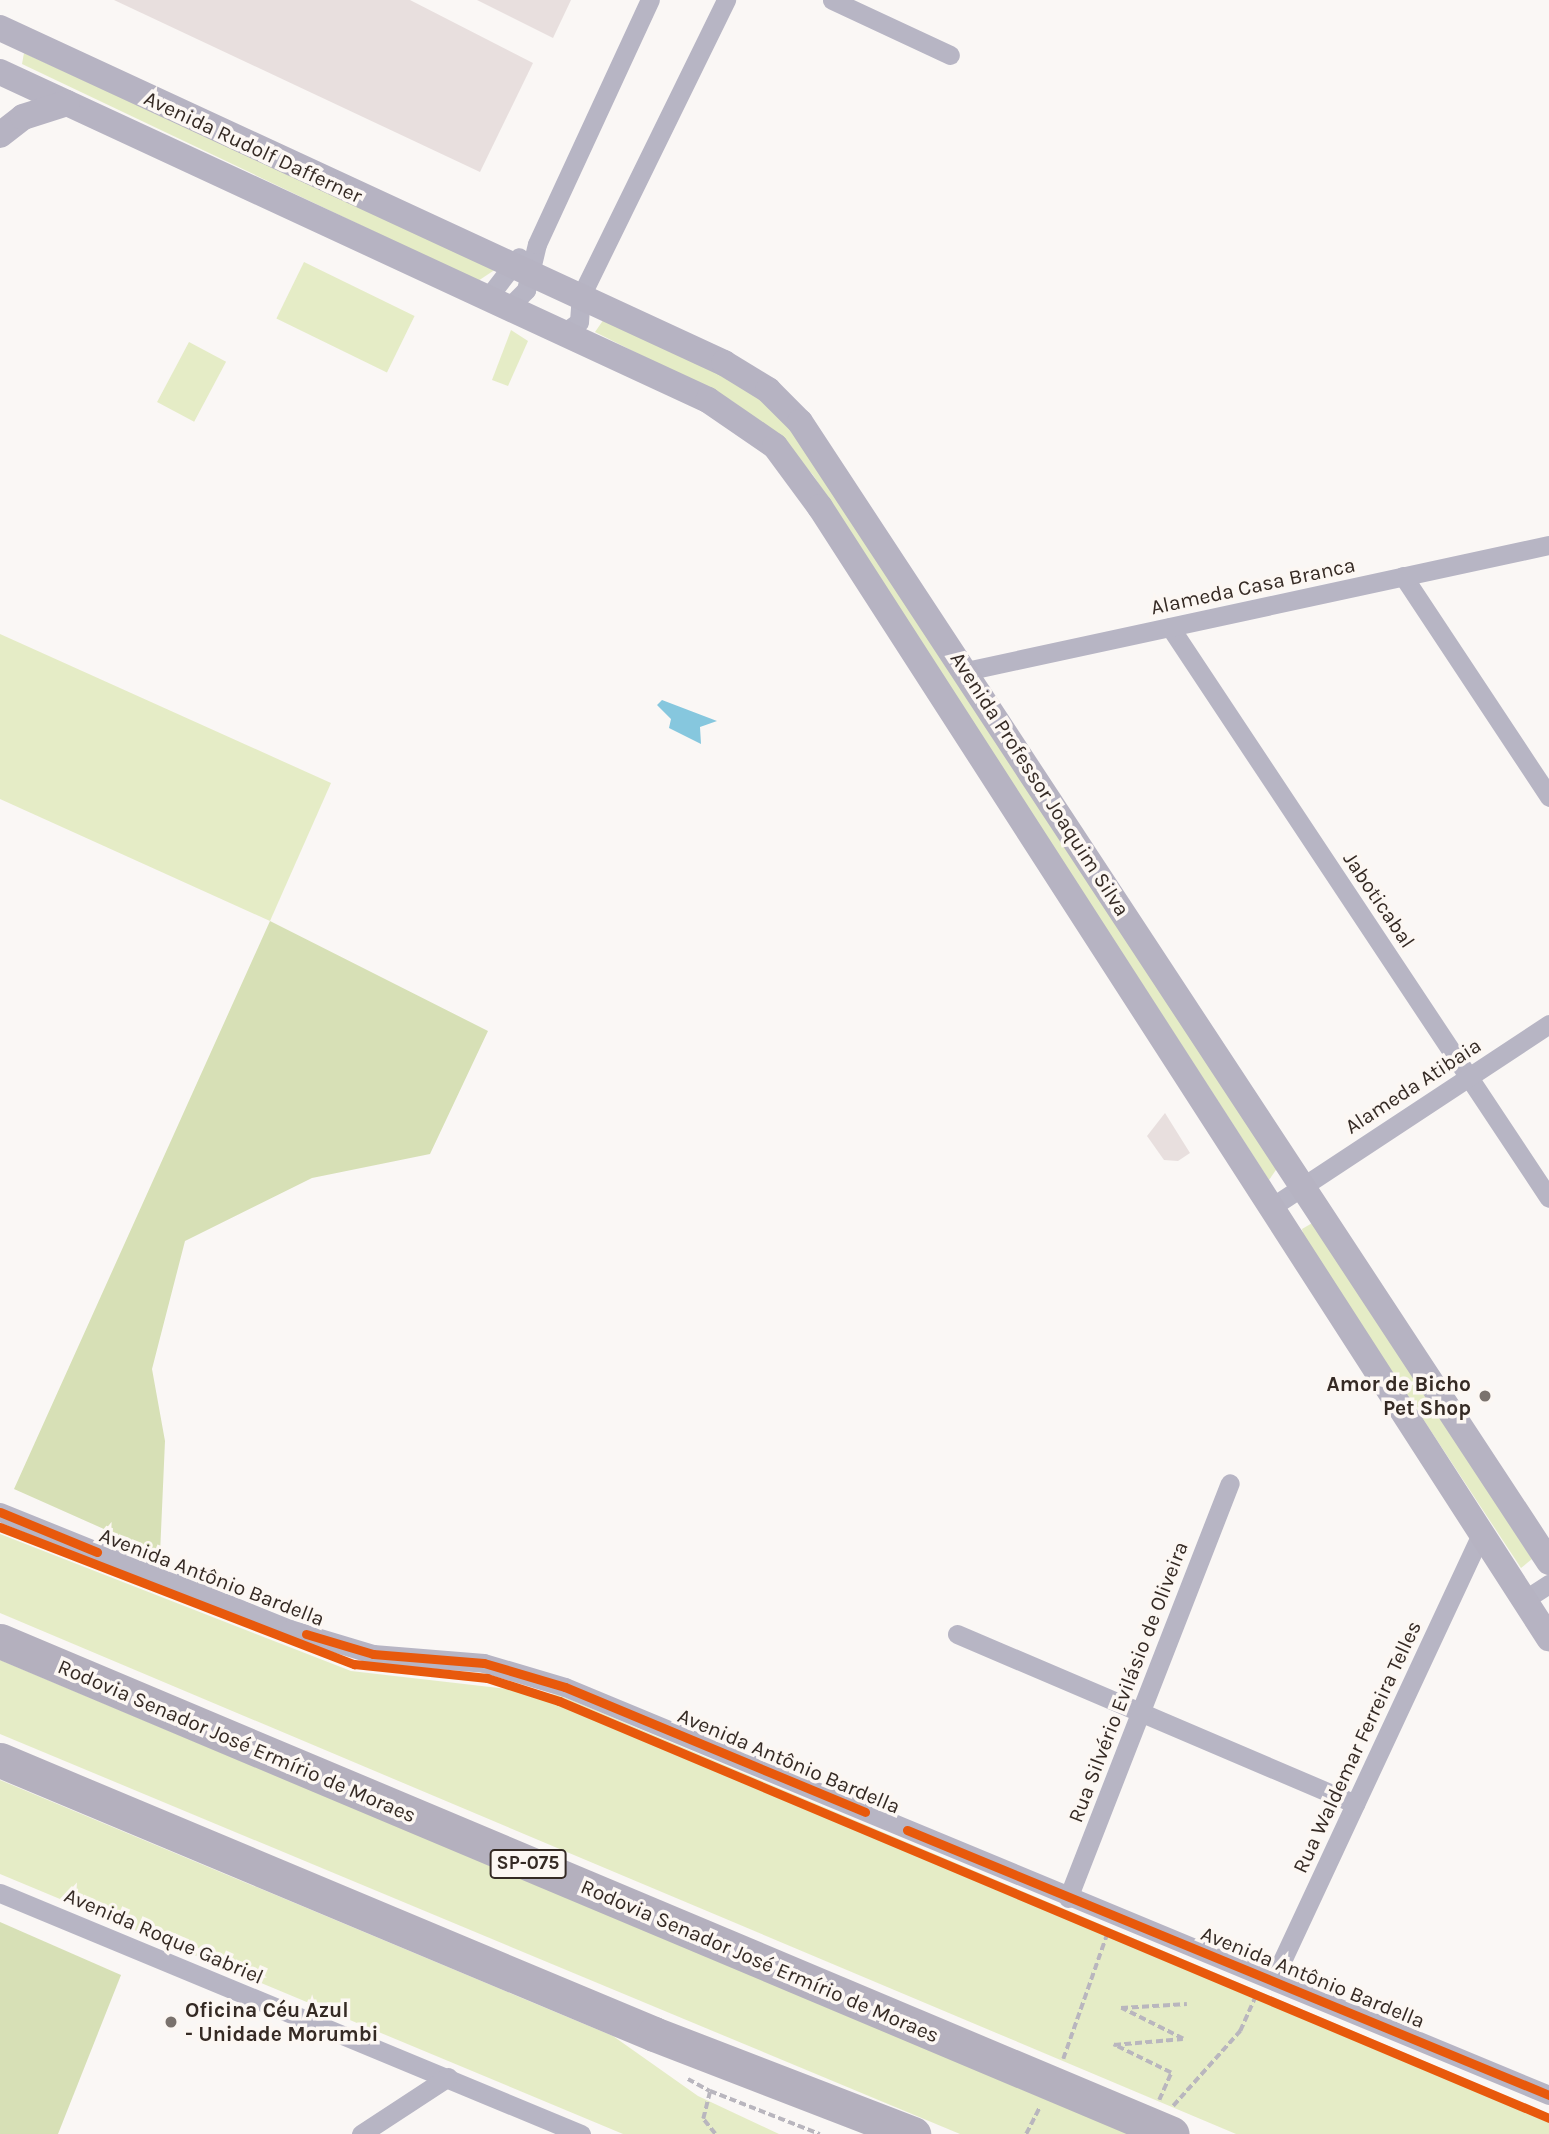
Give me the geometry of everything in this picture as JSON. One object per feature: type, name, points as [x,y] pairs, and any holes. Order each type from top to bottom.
[{"type":"highway","name":"Rodovia Senador José Ermírio de Moraes","points":[[0,1642],[1160,2129]]},
{"type":"highway","points":[[0,1760],[654,2034],[913,2134]]},
{"type":"main road","name":"Avenida Rudolf Dafferner","points":[[0,28],[518,272],[581,296],[768,390]]},
{"type":"main road","name":"Avenida Rudolf Dafferner","points":[[0,72],[500,301],[739,417]]},
{"type":"main road","points":[[0,135],[23,117],[66,103]]},
{"type":"main road","name":"Avenida Professor Joaquim Silva","points":[[768,390],[832,462],[1549,1563]]},
{"type":"main road","name":"Avenida Professor Joaquim Silva","points":[[739,417],[803,482],[1549,1638]]},
{"type":"street","points":[[500,301],[537,244],[650,0]]},
{"type":"street","points":[[565,332],[579,322],[581,296],[726,0]]},
{"type":"street","points":[[832,0],[950,55]]},
{"type":"street","points":[[500,301],[518,272]]},
{"type":"street","name":"Alameda Casa Branca","points":[[966,671],[1549,545]]},
{"type":"street","points":[[1403,576],[1549,797]]},
{"type":"street","name":"Jaboticabal","points":[[1170,627],[1549,1198]]},
{"type":"street","name":"Alameda Atibaia","points":[[1303,1186],[1549,1024]]},
{"type":"street","points":[[1270,1208],[1303,1186]]},
{"type":"street","name":"Rua Silvério Evilásio de Oliveira","points":[[1068,1898],[1230,1483]]},
{"type":"street","name":"Avenida Antônio Bardella","points":[[0,1512],[299,1632],[373,1654],[484,1663],[565,1687],[1068,1898],[1274,1978],[1549,2095]]},
{"type":"street","name":"Rua Waldemar Ferreira Telles","points":[[1274,1978],[1481,1534]]},
{"type":"street","points":[[1524,1600],[1549,1584]]},
{"type":"street","points":[[957,1634],[1355,1804]]},
{"type":"street","name":"Avenida Roque Gabriel","points":[[0,1893],[581,2134]]},
{"type":"street","points":[[361,2134],[448,2077]]},
{"type":"path","points":[[1096,1925],[1110,1926],[1121,1936]]},
{"type":"path","points":[[1067,2051],[1110,1926]]},
{"type":"path","points":[[1160,2129],[1240,2031],[1255,1994],[1274,1978]]},
{"type":"path","points":[[1243,1989],[1268,2000]]},
{"type":"path","points":[[1160,2129],[1171,2073],[1114,2045],[1183,2039],[1121,2008],[1188,2004]]},
{"type":"path","points":[[715,2134],[703,2119],[710,2091],[744,2102],[820,2134]]},
{"type":"green space","points":[[24,53],[496,269],[478,281],[22,64]]},
{"type":"green space","points":[[304,262],[415,316],[387,373],[276,319]]},
{"type":"green space","points":[[604,319],[741,383],[782,416],[1278,1167],[1269,1180],[813,475],[777,434],[732,401],[595,332]]},
{"type":"green space","points":[[511,330],[528,341],[508,386],[492,380]]},
{"type":"green space","points":[[189,342],[226,362],[194,422],[157,402]]},
{"type":"green space","points":[[0,634],[331,783],[270,921],[0,799]]},
{"type":"green space","points":[[270,921],[488,1031],[430,1154],[312,1178],[185,1241],[152,1369],[165,1441],[160,1554],[14,1489]]},
{"type":"green space","points":[[1314,1222],[1532,1559],[1521,1568],[1304,1238],[1302,1229]]},
{"type":"green space","points":[[0,1534],[351,1671],[559,1695],[1549,2114],[1549,2134],[1236,2134],[0,1613]]},
{"type":"green space","points":[[0,1660],[1132,2134],[960,2134],[0,1734]]},
{"type":"green space","points":[[0,1780],[613,2036],[698,2096],[779,2134],[623,2134],[0,1874]]},
{"type":"green space","points":[[0,1922],[121,1975],[58,2134],[0,2134]]},
{"type":"water","points":[[662,700],[717,721],[700,727],[701,744],[669,728],[671,719],[657,705]]},
{"type":"building","points":[[114,0],[410,0],[533,63],[480,172]]},
{"type":"building","points":[[477,0],[571,0],[553,38]]},
{"type":"building","points":[[1165,1113],[1190,1153],[1178,1161],[1164,1160],[1147,1136]]},
{"type":"cycle path","points":[[0,1512],[97,1552]]},
{"type":"cycle path","points":[[0,1527],[354,1664],[487,1678],[559,1701],[1549,2118]]},
{"type":"cycle path","points":[[306,1634],[373,1654],[484,1663],[565,1687],[865,1812]]},
{"type":"cycle path","points":[[907,1830],[1549,2095]]},
{"type":"place","name":"Amor de Bicho Pet Shop","points":[[1485,1396]]},
{"type":"place","name":"Oficina Céu Azul - Unidade Morumbi","points":[[171,2022]]}]
